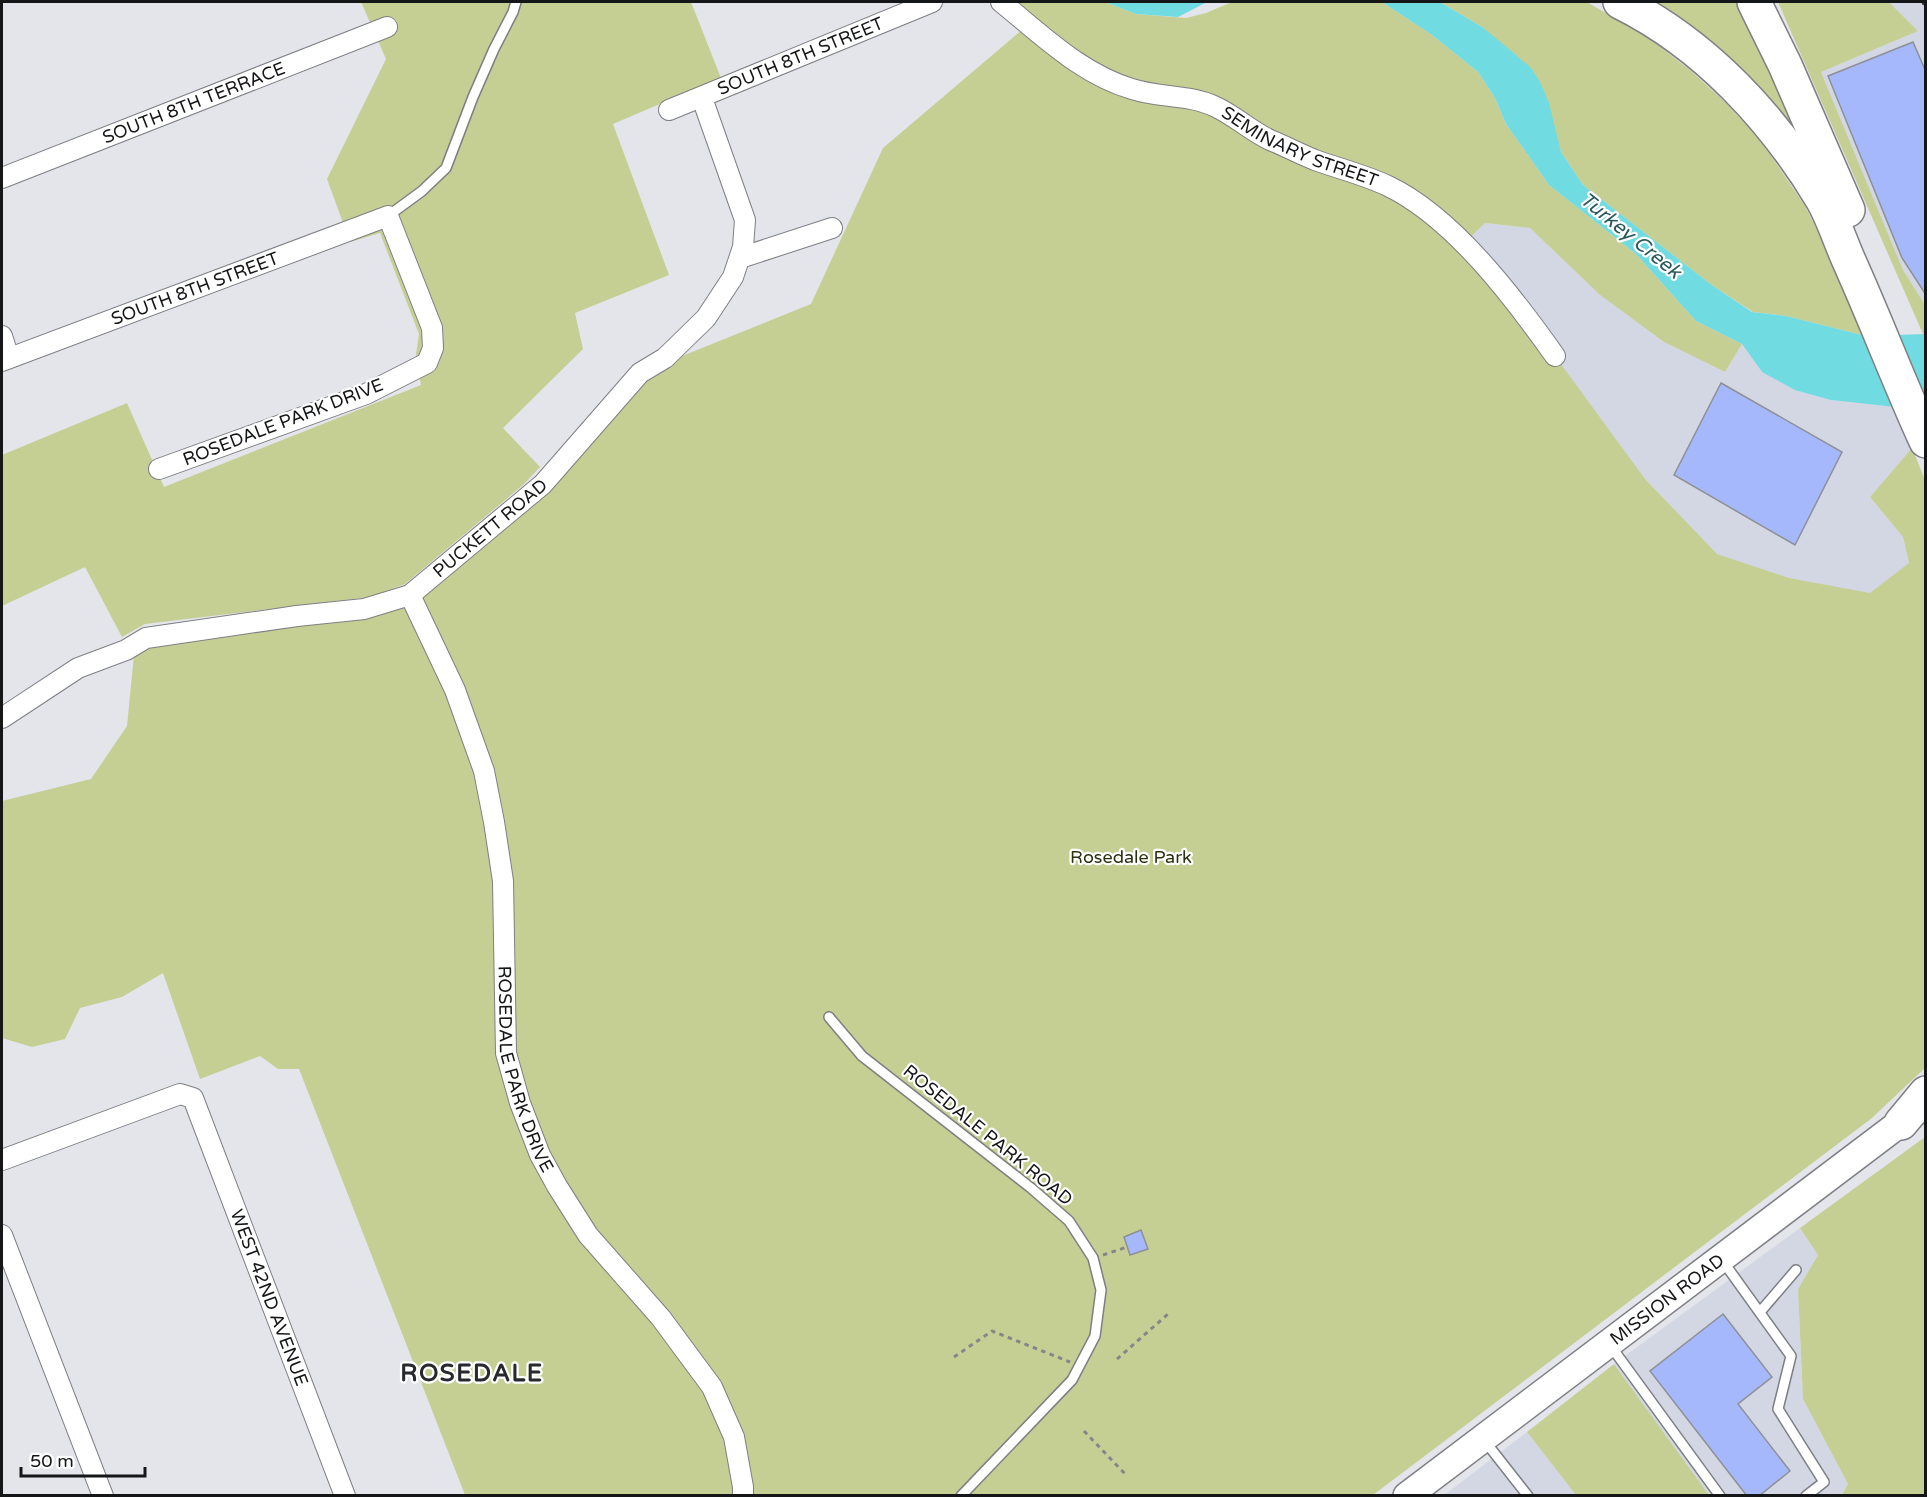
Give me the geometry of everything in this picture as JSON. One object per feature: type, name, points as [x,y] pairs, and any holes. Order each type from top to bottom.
[{"type":"highway","points":[[1620,2],[1674,35],[1707,61],[1750,102],[1786,146],[1823,201],[1926,392]]},
{"type":"highway","points":[[1754,2],[1785,66],[1875,296],[1925,439]]},
{"type":"highway","points":[[1918,1113],[1926,1093]]},
{"type":"main road","name":"MISSION ROAD","points":[[1410,1495],[1721,1258],[1918,1113]]},
{"type":"street","name":"SOUTH 8TH STREET","points":[[669,110],[932,2]]},
{"type":"street","name":"SEMINARY STREET","points":[[1001,2],[1074,61],[1102,78],[1133,90],[1189,97],[1215,106],[1266,138],[1390,187],[1424,208],[1480,262],[1529,319],[1555,356]]},
{"type":"street","name":"SOUTH 8TH TERRACE","points":[[2,178],[387,27]]},
{"type":"street","name":"PUCKETT ROAD","points":[[2,718],[78,668],[126,650],[146,638],[297,616],[364,609],[410,595],[543,484],[640,373],[665,358],[706,318],[733,277],[743,247],[745,220],[702,98]]},
{"type":"street","name":"SOUTH 8TH STREET","points":[[5,360],[388,216]]},
{"type":"street","name":"ROSEDALE PARK DRIVE","points":[[159,469],[366,394],[427,363],[433,348],[432,328],[388,216]]},
{"type":"street","points":[[740,258],[832,228]]},
{"type":"street","points":[[2,336],[5,360]]},
{"type":"street","name":"ROSEDALE PARK DRIVE","points":[[410,595],[455,690],[484,771],[503,881],[506,1053],[520,1103],[540,1155],[588,1235],[661,1317],[712,1387],[734,1437],[743,1496]]},
{"type":"street","name":"WEST 42ND AVENUE","points":[[2,1160],[180,1094],[192,1098],[345,1496]]},
{"type":"street","points":[[2,1235],[104,1496]]},
{"type":"lane","points":[[388,216],[422,191],[446,168],[472,97],[516,2]]},
{"type":"lane","name":"ROSEDALE PARK ROAD","points":[[829,1017],[862,1056],[1031,1188],[1069,1221],[1093,1258],[1101,1290],[1095,1336],[1080,1366],[1072,1380],[962,1496]]},
{"type":"lane","points":[[1721,1258],[1791,1356],[1778,1409],[1824,1482],[1806,1496]]},
{"type":"lane","points":[[1760,1312],[1796,1270]]},
{"type":"lane","points":[[1608,1343],[1720,1496]]},
{"type":"lane","points":[[1483,1438],[1528,1496]]},
{"type":"path","points":[[1093,1258],[1127,1246]]},
{"type":"path","points":[[1117,1359],[1168,1314]]},
{"type":"path","points":[[954,1357],[992,1331],[1080,1366]]},
{"type":"path","points":[[1084,1431],[1127,1476]]},
{"type":"shaded area","points":[[1889,2],[1925,2],[1925,305],[1903,270],[1821,72],[1918,31]]},
{"type":"shaded area","points":[[1485,223],[1530,228],[1600,295],[1664,342],[1725,372],[1742,344],[1762,372],[1831,400],[1895,407],[1912,448],[1870,497],[1903,537],[1909,564],[1870,594],[1789,578],[1717,555],[1645,479],[1453,253]]},
{"type":"shaded area","points":[[1800,1228],[1818,1255],[1798,1289],[1803,1399],[1848,1484],[1842,1495],[1709,1495],[1614,1364]]},
{"type":"shaded area","points":[[1527,1432],[1576,1495],[1443,1496]]},
{"type":"green space","points":[[361,2],[691,2],[721,78],[613,124],[669,275],[575,313],[583,349],[503,428],[540,467],[523,485],[405,584],[370,597],[145,624],[122,637],[85,567],[2,606],[2,455],[127,403],[164,487],[421,385],[416,354],[419,334],[380,233],[350,242],[327,179],[386,59]]},
{"type":"green space","name":"Rosedale Park","points":[[1001,2],[1105,2],[1136,14],[1186,18],[1206,13],[1232,2],[1382,2],[1432,35],[1478,72],[1495,98],[1506,124],[1549,185],[1636,254],[1696,321],[1742,344],[1725,372],[1664,342],[1600,295],[1530,228],[1485,223],[1463,244],[1555,356],[1645,479],[1717,554],[1789,578],[1870,593],[1909,563],[1903,537],[1870,497],[1912,448],[1925,480],[1925,1068],[1872,1118],[1373,1495],[465,1495],[299,1069],[278,1069],[260,1056],[200,1079],[163,973],[122,997],[80,1008],[65,1039],[32,1047],[2,1038],[2,801],[91,779],[127,726],[135,645],[410,595],[543,484],[640,373],[811,304],[883,148],[1029,24]]},
{"type":"green space","points":[[1440,2],[1587,2],[1653,41],[1725,102],[1761,141],[1805,206],[1866,336],[1786,316],[1753,312],[1713,286],[1583,185],[1561,152],[1555,132],[1482,27]]},
{"type":"green space","points":[[1649,2],[1746,2],[1802,143]]},
{"type":"green space","points":[[1778,2],[1889,2],[1918,31],[1821,72],[1903,270],[1925,305],[1925,334],[1923,334]]},
{"type":"green space","points":[[1925,1137],[1925,1495],[1842,1495],[1848,1484],[1803,1399],[1798,1289],[1818,1255],[1800,1228]]},
{"type":"green space","points":[[1614,1364],[1709,1495],[1576,1495],[1527,1432]]},
{"type":"water","points":[[1105,2],[1207,2],[1178,17],[1136,14]]},
{"type":"water","name":"Turkey Creek","points":[[1382,2],[1440,2],[1482,27],[1503,44],[1531,68],[1540,82],[1549,103],[1561,152],[1583,185],[1713,286],[1752,312],[1786,316],[1866,336],[1925,334],[1925,403],[1895,407],[1831,400],[1795,390],[1762,372],[1742,344],[1696,321],[1636,254],[1549,185],[1506,124],[1495,98],[1478,72],[1432,35]]},
{"type":"building","points":[[1913,42],[1926,72],[1926,295],[1902,258],[1828,76]]},
{"type":"building","points":[[1721,383],[1842,452],[1795,545],[1674,475]]},
{"type":"building","points":[[1141,1230],[1148,1249],[1130,1255],[1124,1237]]},
{"type":"building","points":[[1723,1314],[1772,1377],[1738,1404],[1790,1471],[1759,1496],[1747,1496],[1650,1371]]},
{"type":"district","name":"ROSEDALE","points":[[472,1373]]}]
